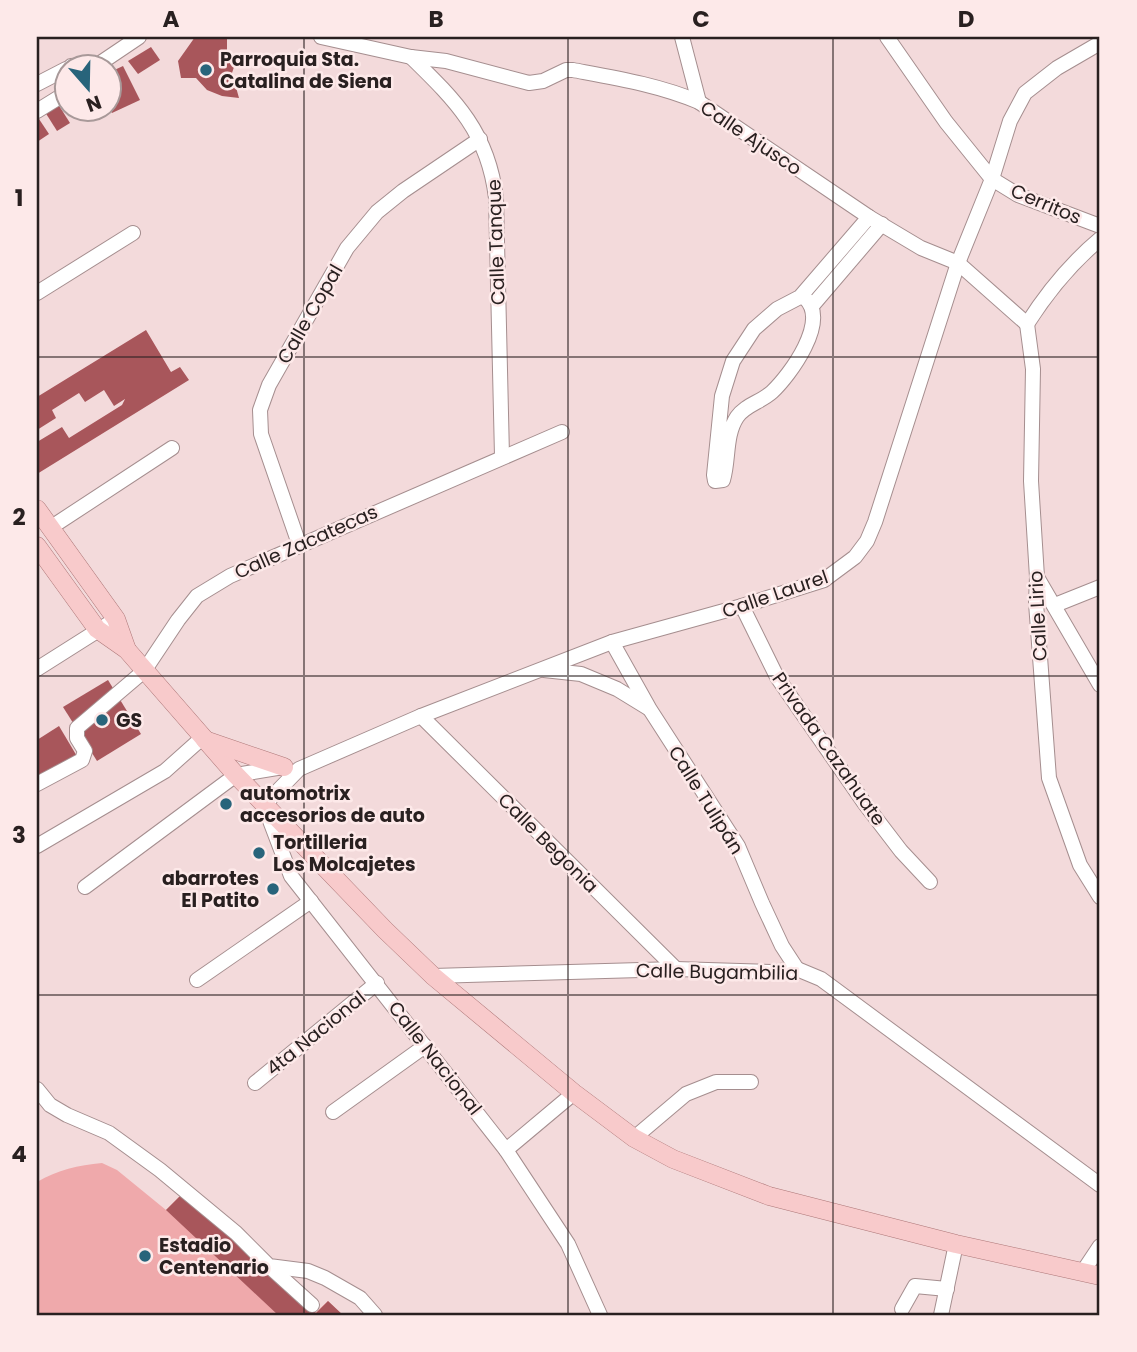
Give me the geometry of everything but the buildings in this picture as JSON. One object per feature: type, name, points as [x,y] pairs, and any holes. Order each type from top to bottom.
[{"type":"main road","points":[[37,509],[43,528],[106,624]]},
{"type":"main road","points":[[43,528],[106,624]]},
{"type":"main road","points":[[37,546],[202,738],[336,881],[433,976],[574,1093],[634,1138],[673,1159],[769,1196],[956,1244],[1091,1274]]},
{"type":"main road","points":[[202,738],[292,768]]},
{"type":"street","points":[[116,52],[138,37]]},
{"type":"street","name":"Calle Ajusco","points":[[321,37],[411,57],[446,61],[528,83],[543,82],[566,70],[573,70],[678,93],[699,102],[920,248],[958,263],[1027,324]]},
{"type":"street","points":[[682,37],[699,102]]},
{"type":"street","points":[[887,37],[946,122],[992,180]]},
{"type":"street","name":"Calle Laurel","points":[[236,775],[292,768],[612,642],[824,580],[855,557],[876,522],[958,263],[992,180],[1010,121],[1025,93],[1057,68],[1100,43]]},
{"type":"street","name":"Calle Tanque","points":[[411,57],[460,108],[480,139],[493,170],[496,198],[502,456]]},
{"type":"street","points":[[37,100],[52,91]]},
{"type":"street","points":[[37,111],[52,102]]},
{"type":"street","name":"Calle Copal","points":[[299,544],[261,434],[260,410],[269,385],[347,248],[377,212],[480,139]]},
{"type":"street","name":"Cerritos","points":[[992,180],[1018,195],[1100,226]]},
{"type":"street","points":[[743,409],[731,430],[723,481],[716,481],[714,475],[722,396],[733,361],[754,329],[777,309],[806,301],[875,220]]},
{"type":"street","points":[[37,293],[133,233]]},
{"type":"street","points":[[1027,324],[1059,278],[1100,239]]},
{"type":"street","points":[[722,396],[734,410],[743,409],[771,392],[800,358],[811,330],[806,301]]},
{"type":"street","name":"Calle Lirio","points":[[1027,324],[1033,369],[1031,481],[1036,603],[1049,778],[1080,865],[1100,897]]},
{"type":"street","name":"Calle Zacatecas","points":[[37,784],[82,760],[85,751],[77,738],[77,729],[144,671],[197,596],[230,576],[299,544],[562,432]]},
{"type":"street","points":[[43,528],[172,448]]},
{"type":"street","points":[[1037,577],[1100,685]]},
{"type":"street","points":[[1055,605],[1100,587]]},
{"type":"street","name":"Privada Cazahuate","points":[[742,606],[777,677],[865,804],[901,851],[930,882]]},
{"type":"street","points":[[37,669],[106,624]]},
{"type":"street","name":"Calle Tulipán","points":[[612,642],[649,708],[738,845],[782,946],[797,969]]},
{"type":"street","name":"Calle Tulipán","points":[[539,669],[581,674],[617,689],[649,708]]},
{"type":"street","name":"Calle Begonia","points":[[421,716],[676,970]]},
{"type":"street","points":[[37,846],[164,771],[202,738]]},
{"type":"street","name":"Calle Laurel","points":[[264,805],[292,768]]},
{"type":"street","points":[[85,887],[236,775]]},
{"type":"street","name":"Calle Nacional","points":[[264,805],[291,876],[506,1150],[568,1244],[600,1315]]},
{"type":"street","points":[[197,980],[311,901]]},
{"type":"street","name":"Calle Bugambilia","points":[[433,976],[797,969],[821,979],[1100,1185]]},
{"type":"street","name":"4ta Nacional","points":[[255,1083],[377,983]]},
{"type":"street","points":[[333,1112],[425,1046]]},
{"type":"street","points":[[634,1138],[687,1094],[716,1082],[751,1082]]},
{"type":"street","points":[[37,1089],[50,1105],[109,1133],[160,1170],[236,1233],[312,1305]]},
{"type":"street","points":[[506,1150],[574,1093]]},
{"type":"street","points":[[941,1315],[956,1244]]},
{"type":"street","points":[[1091,1274],[1100,1246]]},
{"type":"street","points":[[269,1266],[308,1270],[360,1298],[374,1315]]},
{"type":"street","points":[[902,1309],[915,1286],[947,1289]]},
{"type":"shaded area","name":"Estadio Centenario","points":[[102,1163],[117,1170],[166,1210],[183,1193],[315,1313],[328,1301],[342,1315],[37,1315],[37,1182],[68,1169]]},
{"type":"place","name":"Parroquia Sta. Catalina de Siena","points":[[206,70]]},
{"type":"place","name":"GS","points":[[102,720]]},
{"type":"place","name":"automotrix accesorios de auto","points":[[226,804]]},
{"type":"place","name":"Tortilleria Los Molcajetes","points":[[259,853]]},
{"type":"place","name":"abarrotes El Patito","points":[[273,889]]},
{"type":"place","name":"Estadio Centenario","points":[[145,1256]]}]
